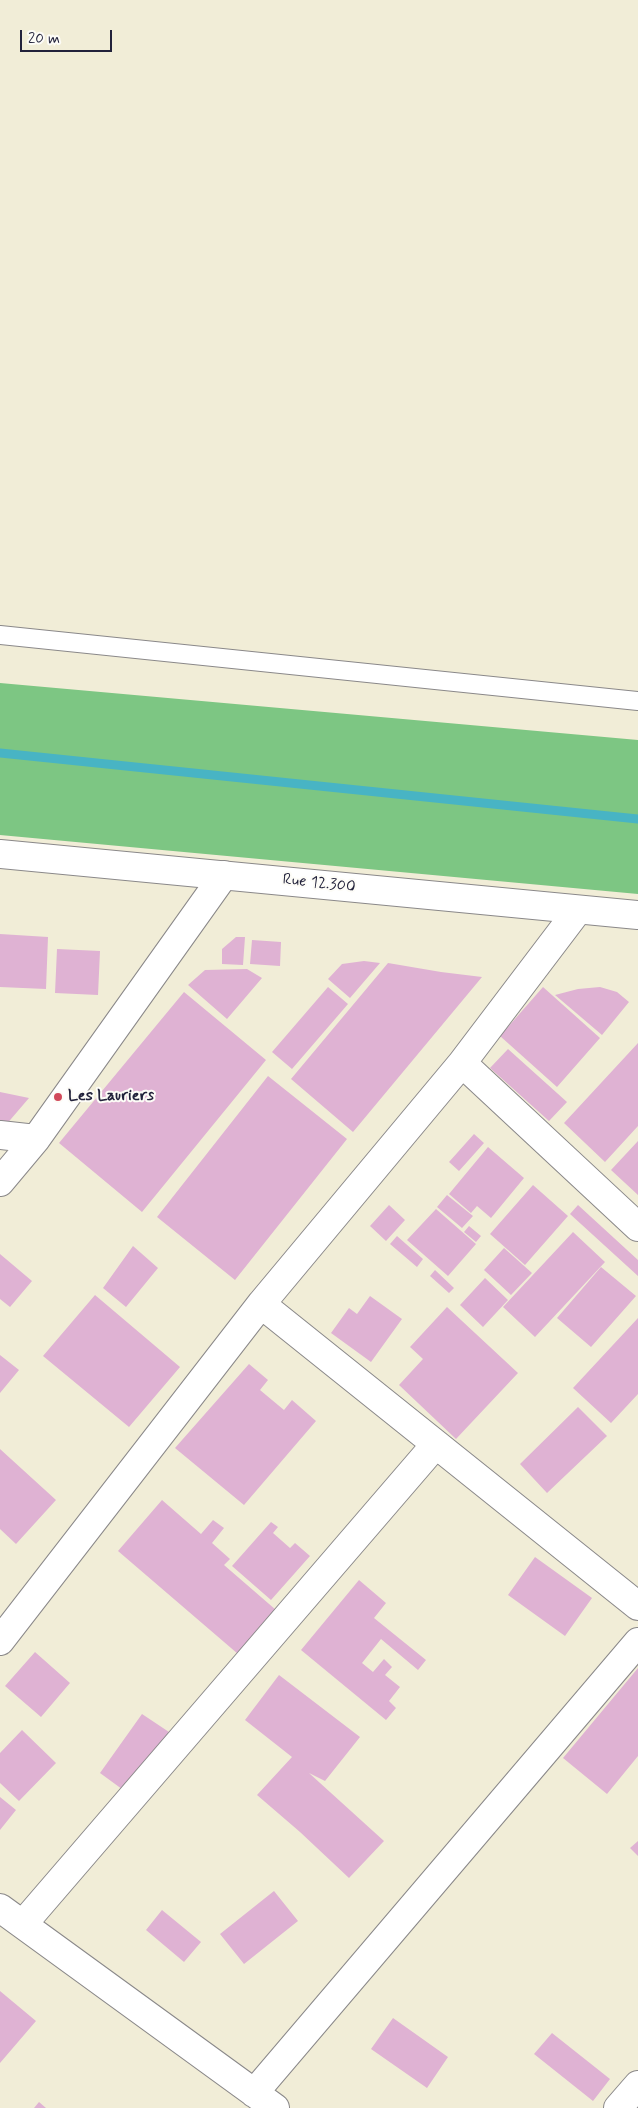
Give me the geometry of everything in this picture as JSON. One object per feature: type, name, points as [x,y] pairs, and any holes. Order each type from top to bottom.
[{"type":"street","name":"Rue 12.300","points":[[0,854],[638,915]]},
{"type":"street","points":[[0,1182],[36,1139],[224,875]]},
{"type":"street","points":[[0,1641],[261,1304],[462,1063],[578,910]]},
{"type":"street","points":[[462,1063],[638,1227]]},
{"type":"street","points":[[0,1135],[36,1139]]},
{"type":"street","points":[[261,1304],[638,1606]]},
{"type":"street","points":[[23,1924],[436,1444]]},
{"type":"street","points":[[0,1908],[265,2100],[638,1642]]},
{"type":"street","points":[[618,2108],[638,2085]]},
{"type":"lane","points":[[0,635],[638,701]]},
{"type":"green space","points":[[0,683],[638,740],[638,894],[0,835]]},
{"type":"building","points":[[0,934],[48,937],[46,989],[0,987]]},
{"type":"building","points":[[236,937],[245,937],[243,965],[222,964],[222,949]]},
{"type":"building","points":[[252,940],[281,942],[280,966],[250,964]]},
{"type":"building","points":[[57,949],[100,951],[98,995],[55,993]]},
{"type":"building","points":[[364,961],[380,963],[350,998],[328,979],[342,964]]},
{"type":"building","points":[[388,963],[482,977],[353,1132],[291,1079]]},
{"type":"building","points":[[247,969],[262,978],[227,1019],[188,985],[205,970]]},
{"type":"building","points":[[328,987],[348,1004],[292,1069],[272,1052]]},
{"type":"building","points":[[543,987],[600,1038],[557,1087],[500,1036]]},
{"type":"building","points":[[600,987],[617,992],[629,1002],[602,1035],[555,995],[578,989]]},
{"type":"building","points":[[184,992],[266,1060],[142,1212],[59,1143]]},
{"type":"building","points":[[638,1043],[638,1126],[605,1162],[564,1123]]},
{"type":"building","points":[[508,1049],[567,1102],[549,1121],[490,1068]]},
{"type":"building","points":[[268,1076],[347,1139],[235,1280],[157,1217]]},
{"type":"building","points":[[0,1092],[29,1098],[5,1126],[0,1126]]},
{"type":"building","points":[[474,1134],[484,1143],[459,1171],[449,1162]]},
{"type":"building","points":[[638,1141],[638,1195],[611,1170]]},
{"type":"building","points":[[488,1147],[524,1178],[491,1218],[477,1206],[471,1213],[449,1194]]},
{"type":"building","points":[[533,1185],[568,1216],[525,1265],[490,1234]]},
{"type":"building","points":[[447,1195],[473,1216],[462,1228],[437,1207]]},
{"type":"building","points":[[389,1205],[405,1220],[386,1241],[370,1226]]},
{"type":"building","points":[[578,1205],[638,1260],[638,1276],[570,1214]]},
{"type":"building","points":[[436,1209],[476,1244],[448,1276],[407,1240]]},
{"type":"building","points":[[469,1226],[481,1236],[476,1242],[464,1232]]},
{"type":"building","points":[[573,1232],[605,1262],[535,1337],[503,1307]]},
{"type":"building","points":[[397,1236],[423,1259],[417,1267],[390,1244]]},
{"type":"building","points":[[133,1246],[158,1268],[126,1307],[103,1288]]},
{"type":"building","points":[[504,1248],[532,1273],[511,1295],[484,1270]]},
{"type":"building","points":[[0,1254],[32,1281],[10,1307],[0,1299]]},
{"type":"building","points":[[601,1267],[636,1296],[591,1347],[557,1318]]},
{"type":"building","points":[[435,1270],[454,1288],[449,1293],[430,1276]]},
{"type":"building","points":[[485,1278],[508,1300],[483,1327],[460,1305]]},
{"type":"building","points":[[95,1295],[180,1367],[129,1427],[43,1356]]},
{"type":"building","points":[[370,1296],[402,1319],[371,1362],[331,1333],[349,1308],[357,1314]]},
{"type":"building","points":[[447,1307],[518,1373],[456,1439],[399,1385],[423,1359],[410,1347]]},
{"type":"building","points":[[638,1318],[638,1394],[611,1423],[573,1388]]},
{"type":"building","points":[[0,1355],[19,1370],[0,1393]]},
{"type":"building","points":[[249,1364],[268,1380],[260,1390],[284,1410],[292,1400],[316,1421],[244,1505],[175,1448]]},
{"type":"building","points":[[578,1407],[607,1436],[547,1493],[520,1464]]},
{"type":"building","points":[[0,1449],[56,1500],[16,1544],[0,1529]]},
{"type":"building","points":[[162,1500],[201,1534],[213,1520],[224,1528],[212,1543],[230,1559],[224,1565],[276,1610],[238,1654],[118,1551]]},
{"type":"building","points":[[271,1522],[278,1527],[273,1533],[290,1548],[295,1543],[310,1556],[271,1600],[232,1566]]},
{"type":"building","points":[[535,1557],[592,1598],[565,1636],[508,1595]]},
{"type":"building","points":[[359,1580],[386,1603],[374,1618],[426,1660],[418,1670],[381,1639],[362,1663],[373,1672],[384,1659],[392,1667],[385,1675],[400,1687],[389,1701],[396,1708],[386,1720],[301,1650]]},
{"type":"building","points":[[35,1652],[70,1683],[41,1717],[5,1686]]},
{"type":"building","points":[[638,1668],[638,1756],[607,1794],[563,1758]]},
{"type":"building","points":[[279,1675],[360,1737],[325,1781],[309,1773],[384,1841],[349,1878],[257,1795],[292,1757],[245,1720]]},
{"type":"building","points":[[142,1714],[169,1732],[126,1792],[100,1773]]},
{"type":"building","points":[[22,1730],[56,1763],[19,1801],[0,1783],[0,1753]]},
{"type":"building","points":[[0,1797],[16,1810],[0,1830]]},
{"type":"building","points":[[638,1841],[638,1856],[630,1848]]},
{"type":"building","points":[[274,1891],[298,1921],[244,1964],[220,1934]]},
{"type":"building","points":[[162,1910],[201,1942],[184,1962],[146,1930]]},
{"type":"building","points":[[0,1991],[36,2021],[0,2063]]},
{"type":"building","points":[[393,2018],[448,2057],[427,2088],[371,2049]]},
{"type":"building","points":[[552,2033],[610,2079],[593,2101],[534,2054]]},
{"type":"building","points":[[39,2102],[46,2108],[34,2108]]},
{"type":"waterway","points":[[0,753],[638,819]]},
{"type":"place","name":"Les Lauriers","points":[[58,1097]]}]
